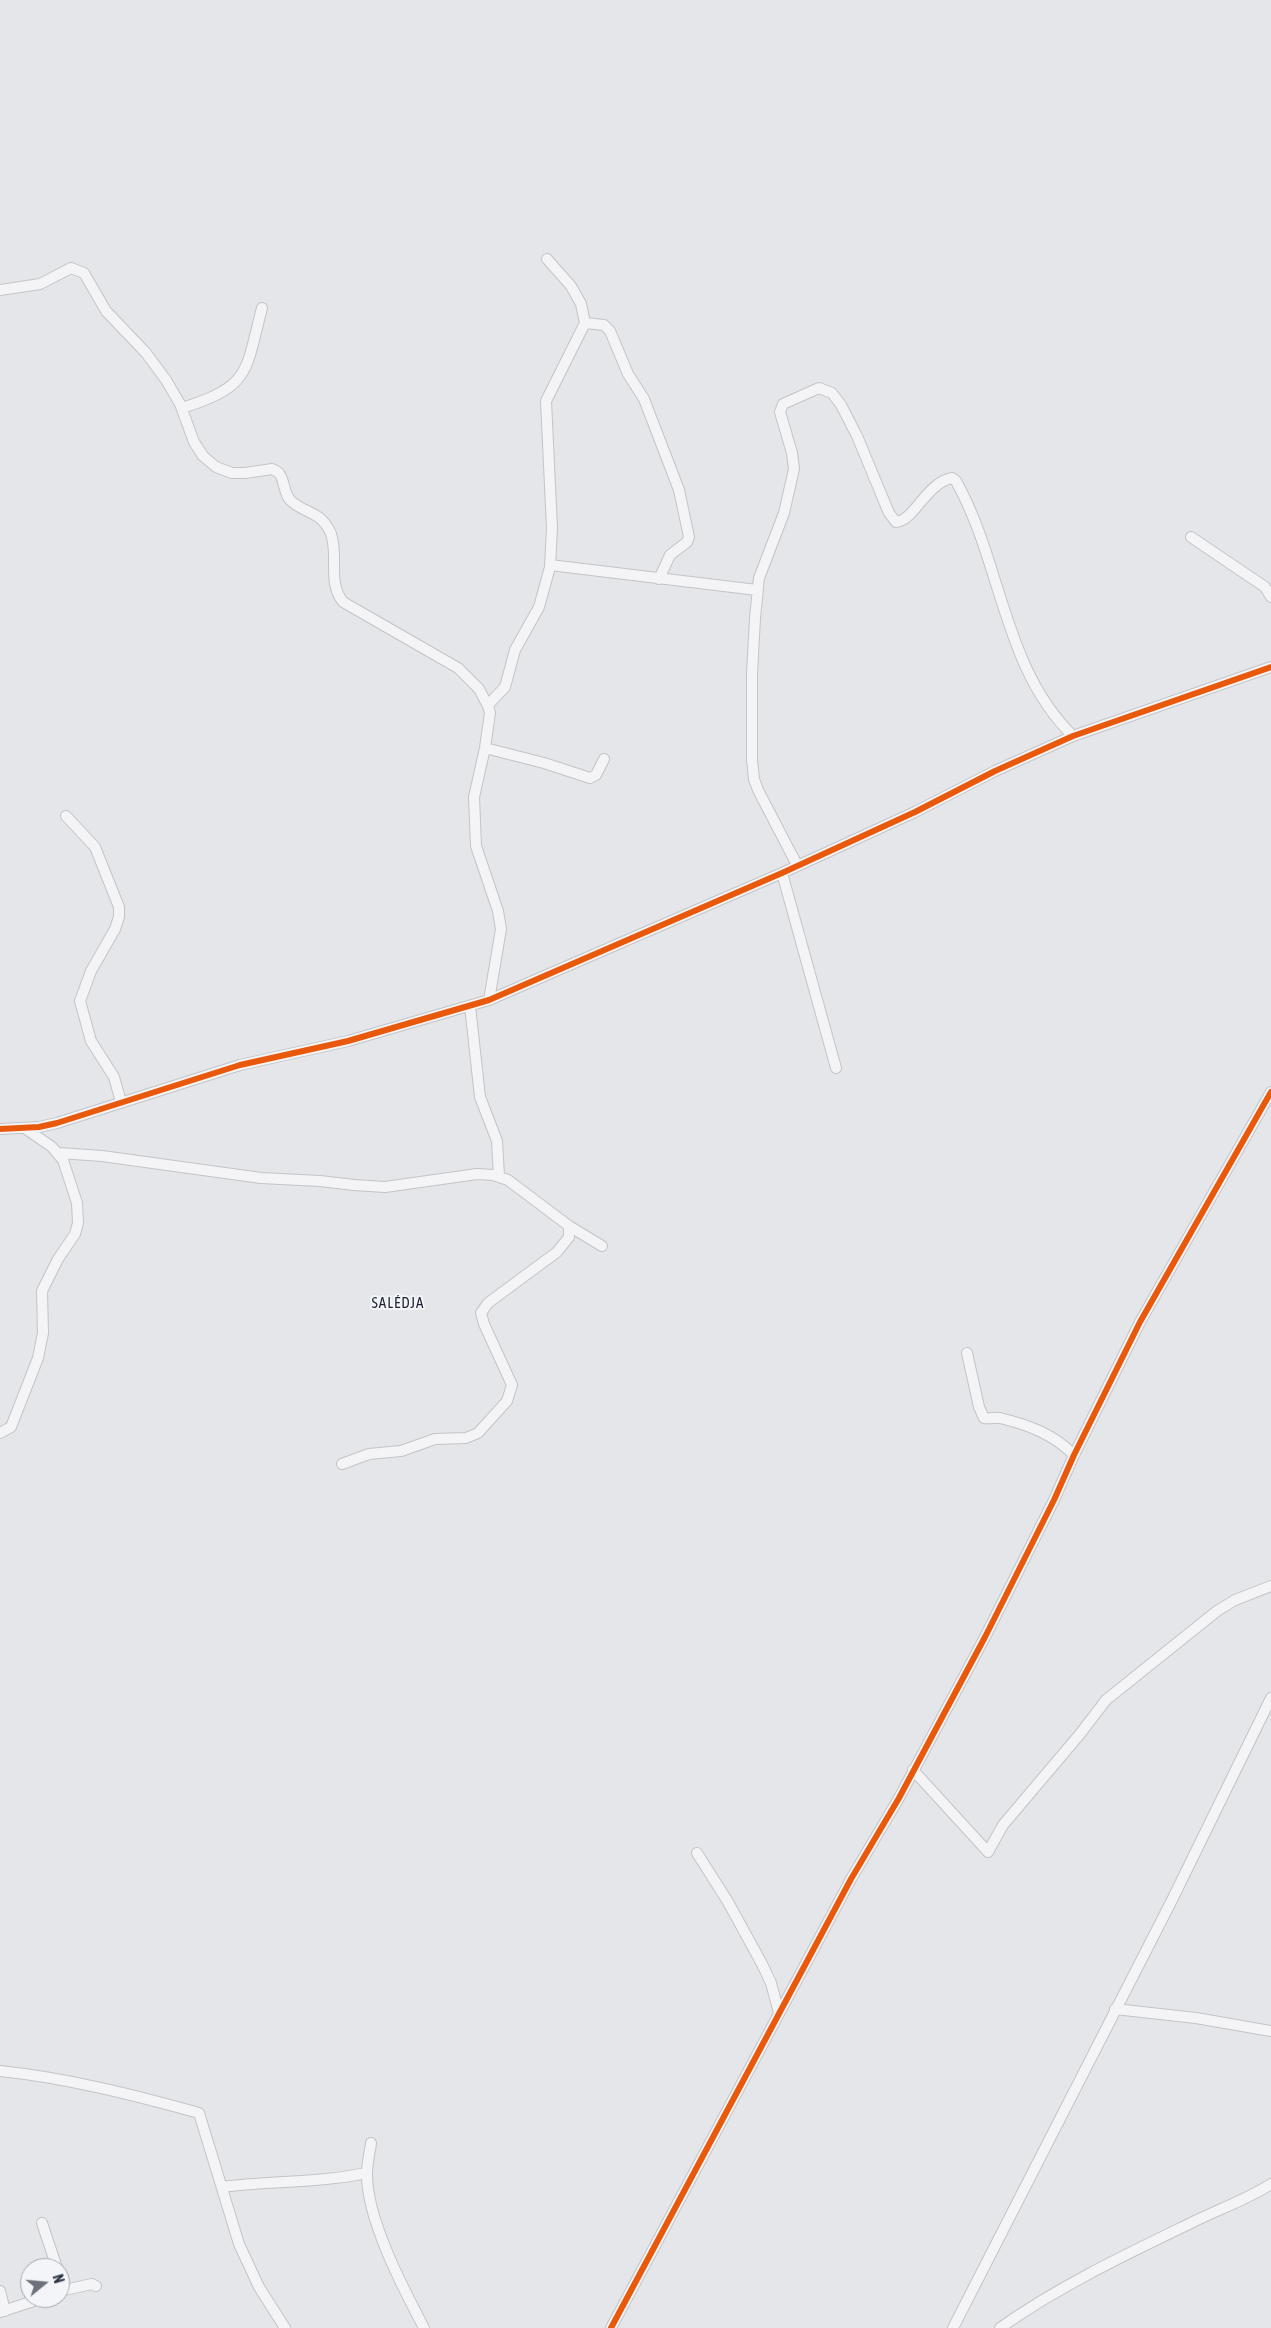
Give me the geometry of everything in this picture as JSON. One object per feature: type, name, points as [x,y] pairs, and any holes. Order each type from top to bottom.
[{"type":"street","points":[[488,705],[505,687],[515,650],[539,607],[550,564],[552,528],[546,401],[548,393],[585,323],[581,304],[571,286],[547,259]]},
{"type":"street","points":[[0,290],[40,284],[71,268],[79,270],[88,279],[106,311],[142,348],[166,380],[182,408],[197,448],[212,464],[239,474],[275,470],[280,475],[289,499],[318,516],[326,524],[332,539],[336,589],[343,602],[458,668],[479,689],[488,705],[490,713],[485,748],[474,797],[476,846],[498,911],[501,929],[489,1000]]},
{"type":"street","points":[[182,408],[218,396],[240,378],[250,356],[262,308]]},
{"type":"street","points":[[585,323],[604,326],[610,331],[628,374],[644,399],[679,490],[689,537],[687,542],[670,555],[659,579]]},
{"type":"street","points":[[797,866],[754,779],[752,674],[757,590],[762,570],[784,513],[794,469],[792,453],[780,408],[783,404],[816,388],[822,388],[832,394],[845,413],[857,436],[893,520],[899,522],[904,519],[938,483],[952,478],[956,481],[973,518],[1028,674],[1052,712],[1073,736]]},
{"type":"street","points":[[1191,537],[1266,587],[1271,597]]},
{"type":"street","points":[[550,564],[757,590]]},
{"type":"street","points":[[0,1129],[26,1129],[57,1123],[240,1065],[348,1041],[489,1000],[782,873],[915,812],[995,771],[1073,736],[1271,667]]},
{"type":"street","points":[[485,748],[544,763],[590,778],[596,775],[604,759]]},
{"type":"street","points":[[66,816],[95,847],[118,907],[119,917],[115,929],[91,971],[80,1001],[90,1041],[114,1077],[121,1102]]},
{"type":"street","points":[[782,873],[836,1068]]},
{"type":"street","points":[[470,1006],[480,1098],[497,1141],[499,1176]]},
{"type":"street","points":[[611,2328],[851,1879],[985,1637],[1154,1296],[1271,1092]]},
{"type":"street","points":[[0,1434],[11,1427],[38,1358],[43,1333],[42,1291],[58,1259],[75,1234],[78,1223],[77,1203],[69,1176],[59,1153],[26,1129]]},
{"type":"street","points":[[59,1153],[102,1156],[261,1178],[385,1187],[477,1174],[499,1176],[528,1194],[569,1226],[602,1246]]},
{"type":"street","points":[[342,1464],[368,1454],[401,1450],[435,1439],[466,1438],[478,1433],[498,1414],[511,1393],[512,1385],[484,1324],[481,1313],[488,1303],[557,1252],[569,1237],[569,1226]]},
{"type":"street","points":[[967,1353],[979,1407],[984,1418],[998,1418],[1040,1430],[1054,1438],[1074,1456]]},
{"type":"street","points":[[913,1770],[988,1852],[1003,1826],[1106,1700],[1217,1611],[1234,1600],[1271,1586]]},
{"type":"street","points":[[953,2328],[1115,2008],[1172,1900],[1271,1698]]},
{"type":"street","points":[[696,1853],[728,1902],[762,1964],[771,1983],[779,2013]]},
{"type":"street","points":[[1115,2008],[1196,2018],[1271,2031]]},
{"type":"street","points":[[0,2071],[58,2079],[145,2098],[199,2113],[239,2244],[251,2272],[285,2328]]},
{"type":"street","points":[[371,2143],[366,2173],[372,2212],[406,2294],[424,2328]]},
{"type":"street","points":[[222,2188],[285,2180],[333,2180],[366,2173]]},
{"type":"street","points":[[1000,2328],[1094,2272],[1194,2221],[1256,2194],[1271,2184]]},
{"type":"street","points":[[42,2223],[54,2258]]},
{"type":"street","points":[[70,2289],[92,2284],[96,2286]]},
{"type":"street","points":[[0,2291],[2,2311],[20,2305]]},
{"type":"cycle path","points":[[0,1129],[39,1127],[57,1123],[240,1065],[348,1041],[489,1000],[782,873],[915,812],[995,771],[1073,736],[1271,667]]},
{"type":"cycle path","points":[[611,2328],[851,1879],[899,1798],[985,1637],[1140,1322],[1271,1092]]},
{"type":"district","name":"SALÉDJA","points":[[398,1303]]}]
